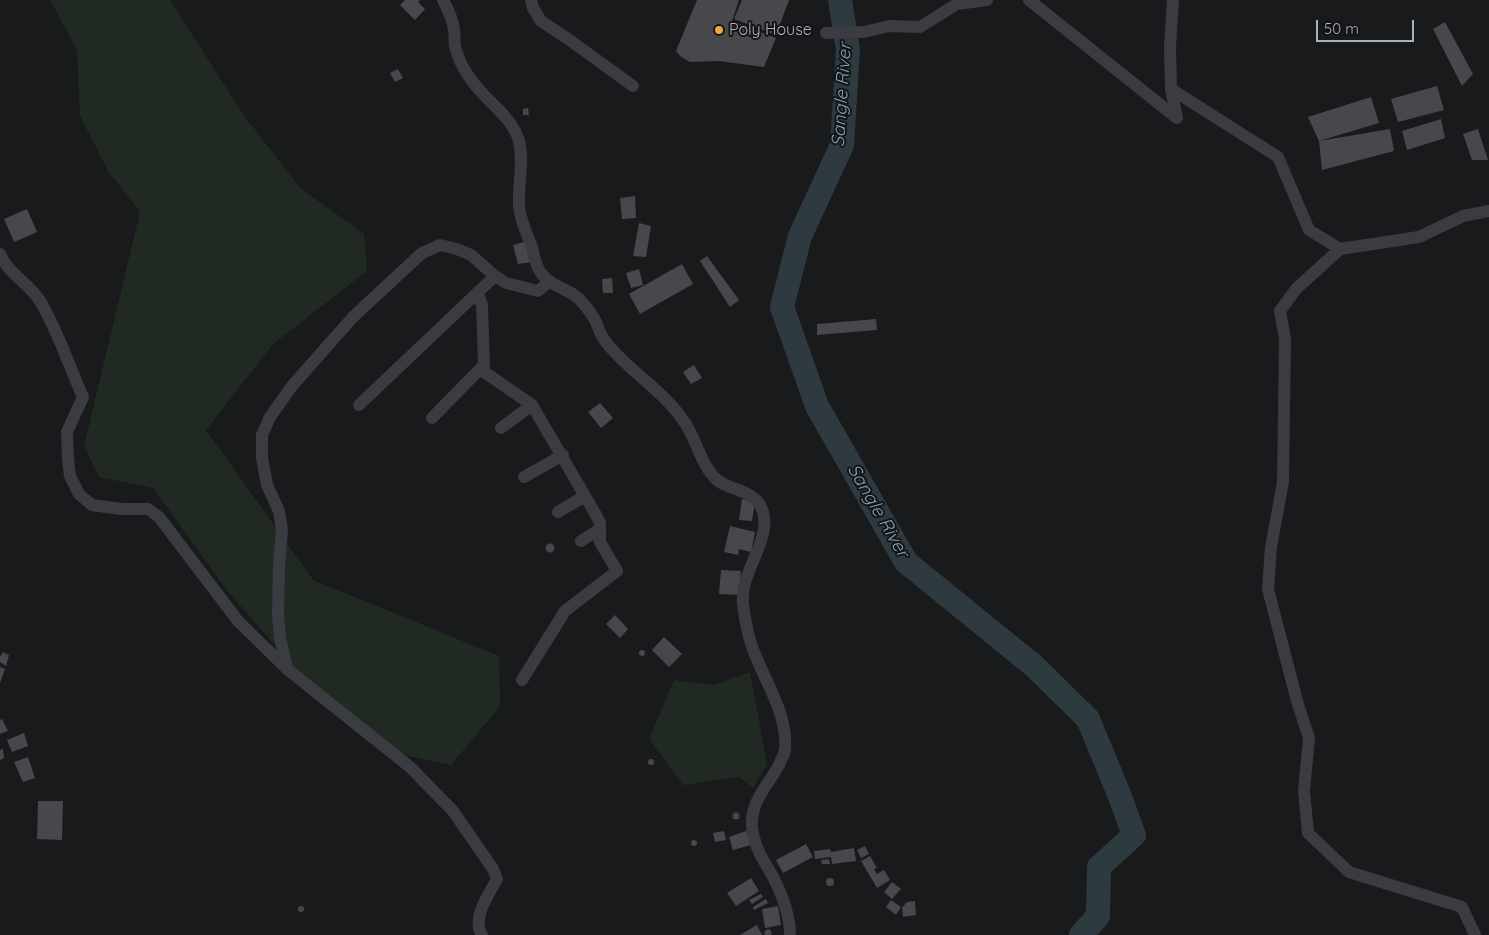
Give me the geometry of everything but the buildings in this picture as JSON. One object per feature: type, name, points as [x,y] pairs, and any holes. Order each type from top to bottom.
[{"type":"street","points":[[443,0],[450,14],[454,29],[455,47],[472,81],[510,123],[518,139],[521,156],[519,208],[540,273],[555,286],[577,297],[594,318],[602,337],[613,350],[668,402],[685,421],[709,473],[717,481],[750,495],[759,502],[764,518],[763,535],[744,583],[742,598],[744,615],[754,653],[779,709],[785,752],[775,772],[755,803],[751,819],[753,835],[759,855],[772,875],[785,906],[790,923],[790,935]]},
{"type":"street","points":[[531,0],[541,22],[571,41],[633,86]]},
{"type":"street","points":[[832,33],[864,32],[889,26],[920,27],[957,4],[987,0]]},
{"type":"street","points":[[1029,0],[1177,118],[1171,89],[1170,46],[1173,0]]},
{"type":"street","points":[[1171,89],[1278,157],[1309,230],[1340,250]]},
{"type":"street","points":[[1475,935],[1462,906],[1349,872],[1308,833],[1304,791],[1309,738],[1297,701],[1268,589],[1271,547],[1283,482],[1285,339],[1280,311],[1296,289],[1340,250],[1419,237],[1463,216],[1489,211]]},
{"type":"street","points":[[287,669],[280,638],[278,614],[282,530],[279,512],[267,485],[262,458],[262,435],[270,417],[292,386],[352,317],[422,253],[440,245],[457,249],[471,255],[506,283],[538,291],[550,281]]},
{"type":"street","points":[[0,254],[5,265],[39,300],[83,397],[67,432],[70,476],[79,494],[92,505],[121,509],[148,509],[159,517],[238,621],[287,669],[410,767],[453,811],[493,869],[497,879],[478,918],[479,931],[482,935]]},
{"type":"street","points":[[359,405],[495,276]]},
{"type":"street","points":[[432,418],[484,365],[482,305],[478,294]]},
{"type":"street","points":[[480,369],[532,405],[563,455],[600,523],[600,542],[617,572],[564,611],[522,680]]},
{"type":"street","points":[[501,428],[532,405]]},
{"type":"street","points":[[524,477],[563,455]]},
{"type":"street","points":[[558,512],[585,496]]},
{"type":"street","points":[[581,541],[600,529]]},
{"type":"shaded area","points":[[50,0],[170,0],[243,114],[300,188],[364,234],[367,271],[273,344],[206,430],[313,580],[499,656],[500,706],[451,765],[400,754],[311,687],[226,589],[153,488],[99,477],[84,446],[140,212],[108,171],[80,116],[77,50]]},
{"type":"shaded area","points":[[750,672],[767,764],[753,788],[739,777],[683,785],[649,739],[674,680],[714,685]]},
{"type":"waterway","name":"Sangle River","points":[[840,0],[848,50],[842,145],[800,236],[782,307],[817,406],[906,562],[1034,666],[1088,719],[1134,835],[1099,867],[1098,916],[1081,935]]},
{"type":"place","name":"Poly House","points":[[719,30]]}]
